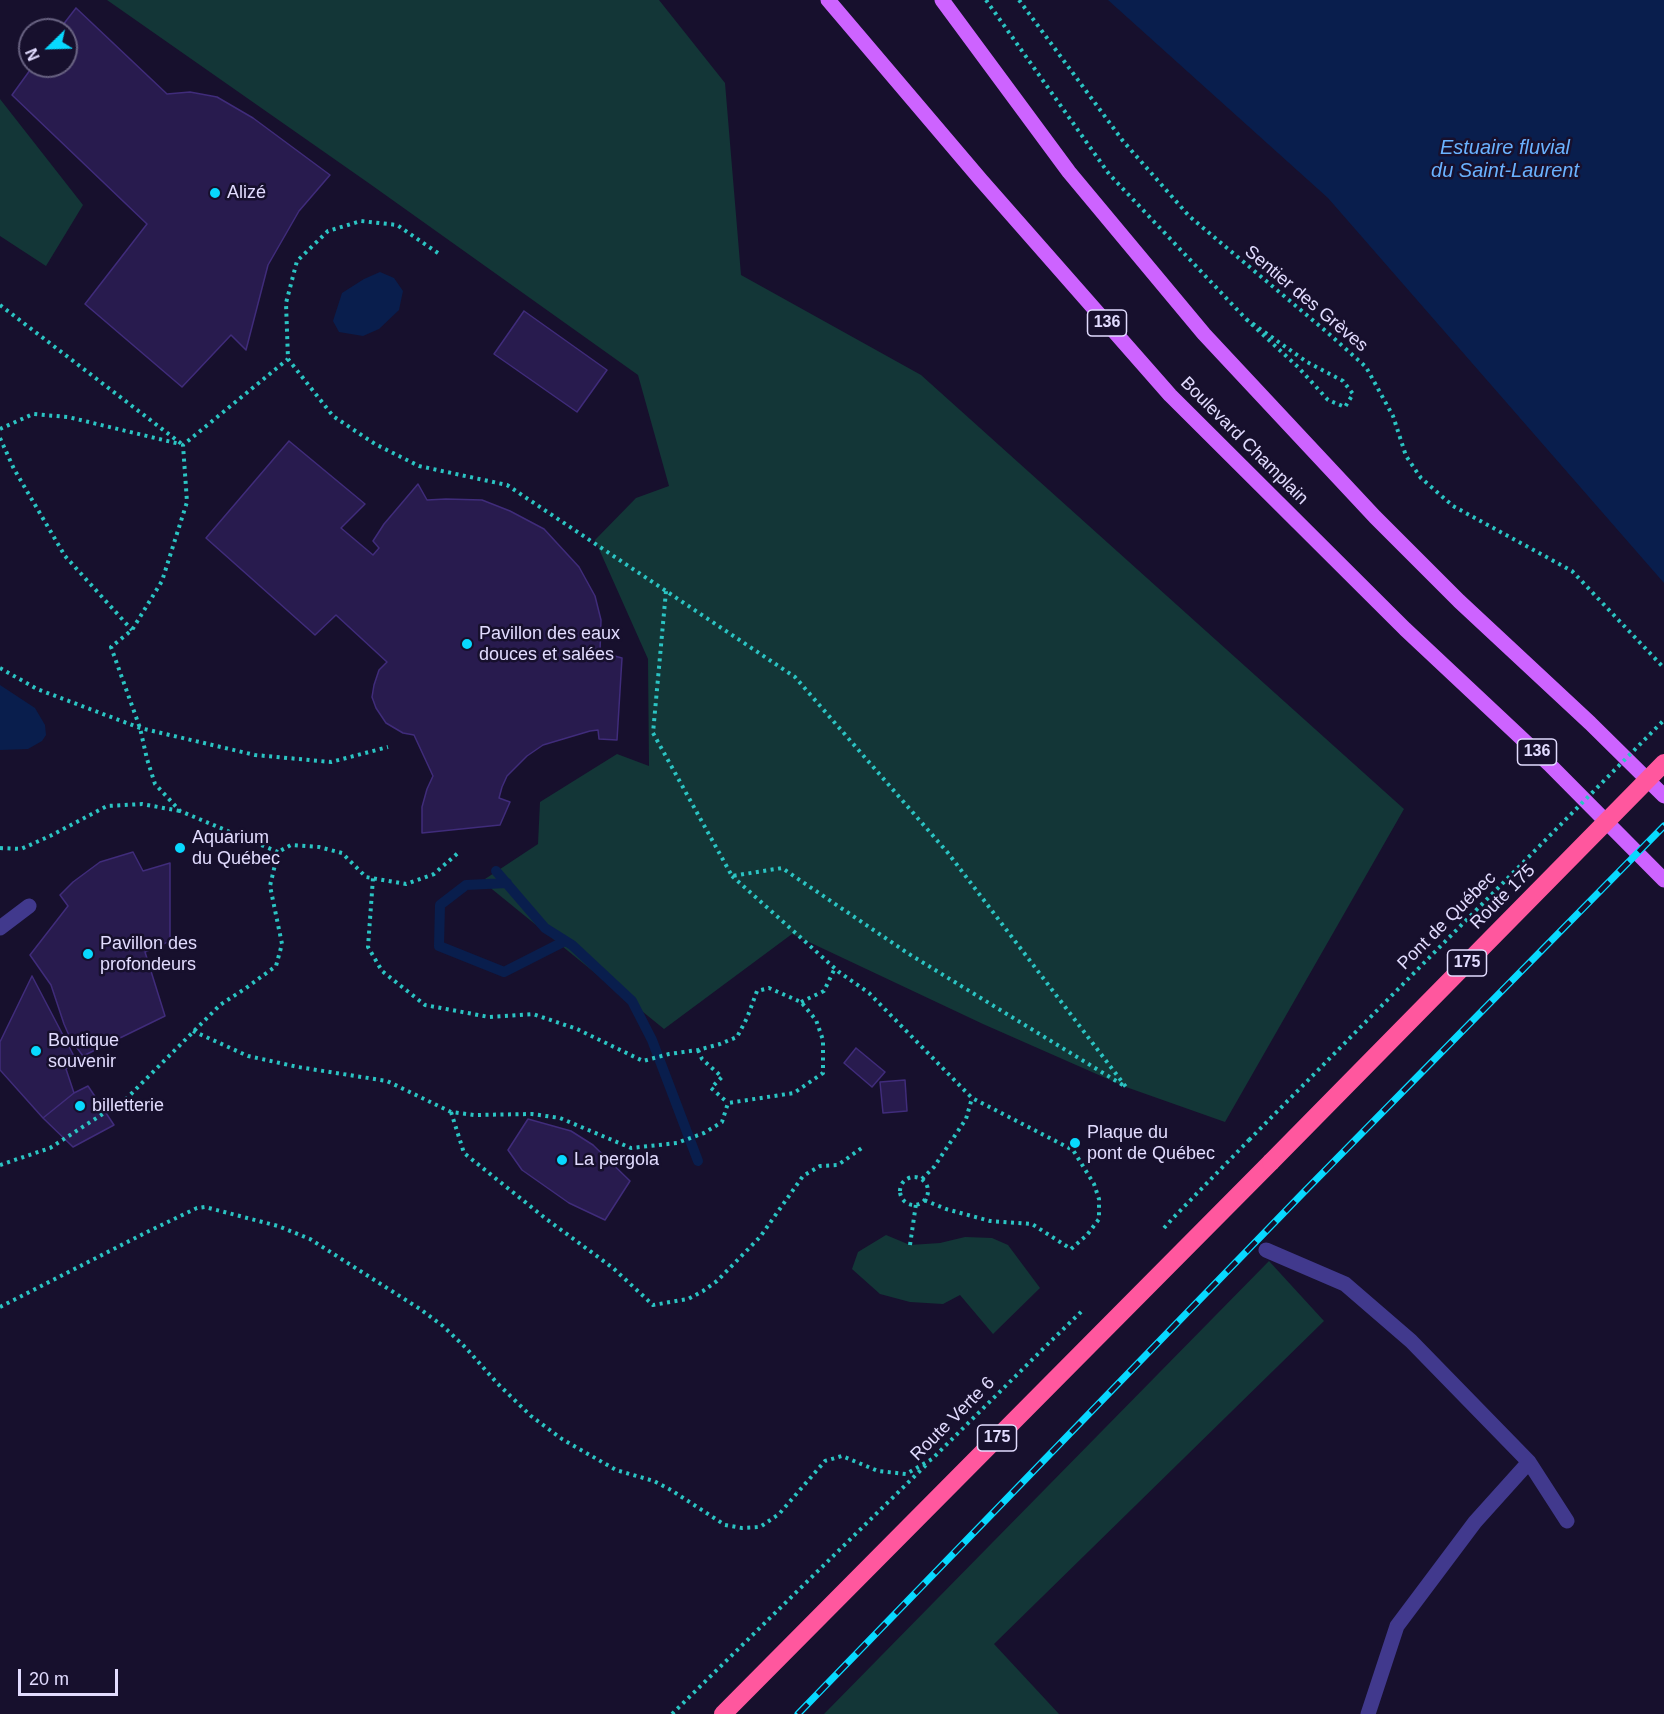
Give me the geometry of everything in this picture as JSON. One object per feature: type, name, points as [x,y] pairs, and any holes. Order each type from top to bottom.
[{"type":"highway","name":"Route 175","points":[[723,1714],[1664,763]]},
{"type":"main road","name":"Boulevard Champlain","points":[[828,0],[981,180],[1170,395],[1405,629],[1549,764],[1664,880]]},
{"type":"main road","points":[[942,0],[1069,172],[1204,334],[1392,534],[1664,796]]},
{"type":"lane","points":[[0,928],[29,906]]},
{"type":"lane","points":[[1266,1250],[1344,1284],[1411,1341],[1529,1461],[1567,1521]]},
{"type":"lane","points":[[1368,1714],[1397,1626],[1475,1522],[1529,1461]]},
{"type":"path","points":[[986,0],[1109,174],[1246,319],[1298,367],[1328,400],[1345,407],[1353,394],[1343,381],[1307,362],[1246,319]]},
{"type":"path","name":"Sentier des Grèves","points":[[1019,0],[1123,141],[1188,216],[1366,367],[1393,416],[1406,456],[1421,478],[1453,506],[1572,571],[1664,668]]},
{"type":"path","points":[[438,253],[397,225],[362,221],[328,231],[297,261],[286,303],[288,360],[333,416],[375,444],[419,466],[507,485],[795,677],[948,853],[1126,1087],[909,954],[782,868],[732,876]]},
{"type":"path","points":[[0,305],[183,445],[187,502],[162,581],[132,630],[111,647],[140,728],[155,784],[180,811]]},
{"type":"path","points":[[183,445],[288,360]]},
{"type":"path","points":[[0,429],[33,414],[68,417],[183,445]]},
{"type":"path","points":[[0,438],[14,468],[66,556],[132,630]]},
{"type":"path","points":[[666,591],[653,733],[732,876],[835,968],[869,993],[972,1098],[1073,1150],[1094,1184],[1099,1199],[1099,1219],[1087,1235],[1071,1249],[1032,1224],[990,1221],[946,1209],[924,1200]]},
{"type":"path","points":[[0,668],[36,689],[140,728],[255,755],[331,762],[388,747]]},
{"type":"path","name":"Pont de Québec","points":[[1161,1233],[1249,1140],[1664,720]]},
{"type":"path","points":[[0,848],[21,849],[107,806],[142,804],[180,811],[278,852]]},
{"type":"path","points":[[0,1165],[50,1148],[126,1099],[220,1005],[276,966],[282,944],[270,886],[278,852],[291,845],[319,847],[342,853],[366,878],[406,884],[434,874],[459,852]]},
{"type":"path","points":[[373,878],[368,947],[382,971],[425,1005],[489,1017],[533,1014],[577,1029],[644,1061],[669,1054],[698,1050],[737,1037],[758,991],[770,988],[801,1002],[816,1020],[823,1040],[823,1073],[794,1093],[728,1103]]},
{"type":"path","points":[[801,1002],[824,991],[835,968]]},
{"type":"path","points":[[193,1031],[248,1056],[298,1067],[387,1081],[451,1112],[484,1115],[532,1114],[560,1118],[631,1148],[677,1143],[704,1133],[722,1122],[728,1103]]},
{"type":"path","points":[[698,1050],[702,1059],[722,1077],[711,1088],[728,1103]]},
{"type":"path","points":[[922,1179],[934,1167],[966,1119],[972,1098]]},
{"type":"path","points":[[451,1112],[464,1153],[545,1218],[613,1268],[653,1305],[688,1299],[717,1281],[760,1237],[802,1176],[820,1166],[838,1165],[863,1148]]},
{"type":"path","points":[[913,1177],[922,1179],[927,1191],[924,1200],[916,1204],[907,1203],[901,1197],[902,1183],[913,1177]]},
{"type":"path","points":[[910,1245],[916,1204]]},
{"type":"path","points":[[0,1307],[147,1232],[197,1208],[205,1207],[278,1226],[310,1239],[443,1326],[531,1416],[562,1439],[616,1470],[654,1481],[725,1525],[742,1528],[760,1527],[778,1514],[825,1461],[842,1456],[878,1471],[906,1474],[932,1460]]},
{"type":"path","name":"Route Verte 6","points":[[672,1714],[1086,1307]]},
{"type":"green space","points":[[107,0],[659,0],[725,83],[741,275],[921,375],[1404,809],[1225,1122],[1126,1087],[983,1024],[792,934],[664,1029],[482,881],[538,844],[540,802],[617,754],[649,766],[648,659],[595,540],[636,498],[669,486],[638,375]]},
{"type":"green space","points":[[0,99],[83,205],[46,266],[0,236]]},
{"type":"green space","points":[[886,1235],[910,1245],[940,1243],[965,1237],[992,1238],[1008,1245],[1040,1288],[993,1334],[960,1295],[943,1304],[910,1302],[880,1294],[852,1269],[858,1252]]},
{"type":"green space","points":[[1269,1261],[1324,1321],[994,1644],[1059,1714],[824,1714]]},
{"type":"water","name":"Estuaire fluvial du Saint-Laurent","points":[[1108,0],[1664,0],[1664,583],[1328,198]]},
{"type":"water","points":[[380,272],[394,278],[403,291],[399,310],[379,329],[363,336],[339,332],[333,321],[342,293]]},
{"type":"water","points":[[0,685],[35,708],[45,725],[46,735],[42,741],[28,749],[0,750]]},
{"type":"building","name":"Alizé","points":[[76,8],[167,94],[190,92],[217,97],[253,118],[330,175],[299,211],[268,265],[246,350],[231,335],[182,387],[85,304],[147,224],[12,95],[24,78],[78,78],[78,18],[68,18]]},
{"type":"building","points":[[524,311],[607,370],[577,412],[494,354]]},
{"type":"building","points":[[289,441],[365,504],[341,528],[373,555],[379,548],[373,541],[384,524],[418,484],[427,500],[482,500],[510,511],[544,529],[579,567],[595,596],[601,620],[600,652],[622,658],[617,740],[599,739],[598,730],[543,745],[527,756],[507,776],[499,798],[510,802],[500,825],[422,833],[422,807],[433,776],[414,735],[403,733],[386,723],[376,708],[372,697],[374,685],[379,670],[387,662],[336,615],[315,635],[206,538]]},
{"type":"building","name":"Pavillon des profondeurs","points":[[133,852],[143,871],[170,863],[170,941],[145,952],[165,1016],[83,1056],[71,1040],[51,985],[30,955],[68,906],[60,895],[73,882],[100,862]]},
{"type":"building","name":"Boutique souvenir","points":[[32,976],[76,1060],[66,1069],[74,1093],[43,1118],[0,1070],[0,1042]]},
{"type":"building","points":[[856,1048],[885,1072],[872,1087],[844,1063]]},
{"type":"building","points":[[905,1080],[907,1111],[883,1113],[880,1082]]},
{"type":"building","name":"billetterie","points":[[88,1086],[114,1125],[73,1147],[43,1118],[74,1093]]},
{"type":"building","name":"La pergola","points":[[528,1119],[571,1131],[593,1145],[630,1181],[605,1220],[569,1203],[522,1170],[508,1150]]},
{"type":"waterway","points":[[496,871],[545,928],[572,945],[632,1001],[652,1040],[698,1161]]},
{"type":"waterway","points":[[507,883],[466,885],[440,905],[439,946],[504,972],[565,941]]},
{"type":"railway","points":[[798,1714],[1302,1194],[1664,826]]},
{"type":"place","name":"Alizé","points":[[215,193]]},
{"type":"place","name":"Pavillon des eaux douces et salées","points":[[467,644]]},
{"type":"place","name":"Aquarium du Québec","points":[[180,848]]},
{"type":"place","name":"Pavillon des profondeurs","points":[[88,954]]},
{"type":"place","name":"Boutique souvenir","points":[[36,1051]]},
{"type":"place","name":"billetterie","points":[[80,1106]]},
{"type":"place","name":"Plaque du pont de Québec","points":[[1075,1143]]},
{"type":"place","name":"La pergola","points":[[562,1160]]}]
